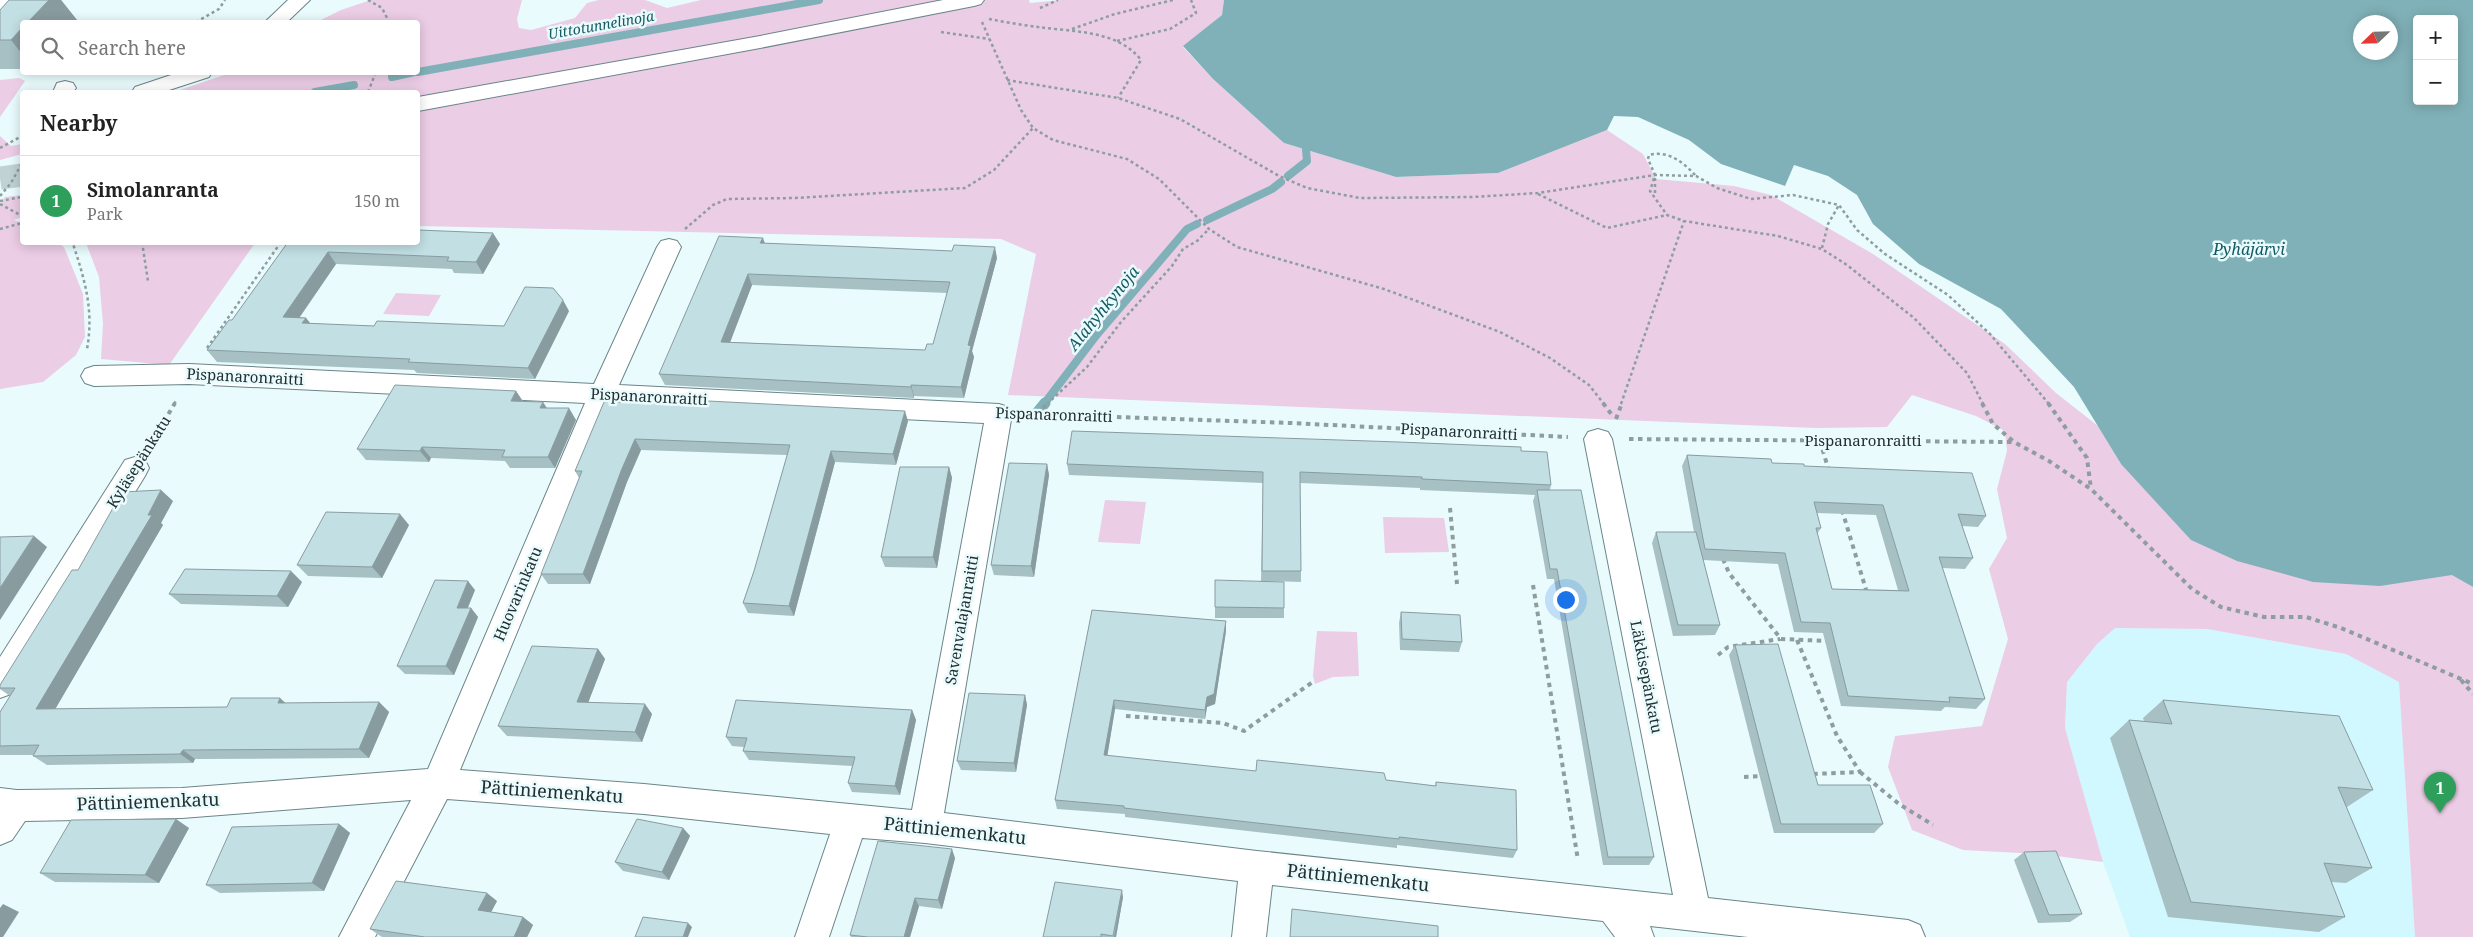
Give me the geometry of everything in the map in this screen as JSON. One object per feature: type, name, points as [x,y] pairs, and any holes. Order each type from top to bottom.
[{"type":"street","points":[[0,5],[4,0]]},
{"type":"street","points":[[278,20],[301,7]]},
{"type":"street","points":[[420,104],[760,42],[977,9]]},
{"type":"street","points":[[150,90],[193,75]]},
{"type":"street","name":"Huovarinkatu","points":[[356,937],[438,783],[602,395],[670,246]]},
{"type":"street","name":"Pispanaronraitti","points":[[94,376],[189,374],[999,414]]},
{"type":"street","name":"Savenvalajanraitti","points":[[925,826],[999,414]]},
{"type":"street","name":"Läkkisepänkatu","points":[[1607,430],[1694,915]]},
{"type":"street","name":"Kyläsepänkatu","points":[[0,684],[136,468]]},
{"type":"street","name":"Pättiniemenkatu","points":[[6,813],[182,803],[438,783],[644,798],[851,821],[925,826],[1257,866],[1908,937]]},
{"type":"street","points":[[812,937],[851,821]]},
{"type":"street","points":[[1249,937],[1257,866]]},
{"type":"street","points":[[1612,906],[1637,937]]},
{"type":"path","points":[[200,20],[219,9],[225,0]]},
{"type":"path","points":[[368,0],[382,8],[388,20]]},
{"type":"path","points":[[1040,8],[1058,0]]},
{"type":"path","points":[[1072,29],[1115,14],[1173,0]]},
{"type":"path","points":[[1116,41],[1170,29],[1196,13],[1191,0]]},
{"type":"path","points":[[977,9],[1046,28],[1072,29],[1116,41],[1137,52],[1141,60],[1118,98]]},
{"type":"path","points":[[977,9],[1021,110],[1033,128],[1053,140],[1127,158],[1159,178],[1209,229],[1237,247],[1463,316],[1538,350],[1594,389],[1609,408],[1607,430]]},
{"type":"path","points":[[933,31],[990,39]]},
{"type":"path","points":[[369,90],[375,75]]},
{"type":"path","points":[[1007,80],[1118,98],[1180,119],[1280,176],[1307,188],[1360,198],[1473,197],[1538,193],[1655,175],[1696,176]]},
{"type":"path","points":[[670,246],[690,224],[713,205],[727,199],[901,193],[972,186],[1008,157],[1033,128]]},
{"type":"path","points":[[0,148],[20,137]]},
{"type":"path","points":[[1668,215],[1655,195],[1655,175],[1648,159],[1654,153],[1673,157],[1696,176],[1717,188],[1750,199],[1793,195],[1840,205],[1857,230],[1885,254],[1948,295],[1990,334],[2062,420],[2086,458],[2091,489]]},
{"type":"path","points":[[0,196],[11,183],[20,167]]},
{"type":"path","points":[[1538,193],[1607,228],[1668,215],[1684,221],[1778,236],[1822,248],[1847,265],[1914,318],[1967,373],[1993,424],[2014,442],[2050,461],[2091,489],[2192,589],[2221,607],[2264,617],[2306,617],[2341,628],[2473,684]]},
{"type":"path","points":[[0,202],[20,197]]},
{"type":"path","points":[[0,202],[20,215]]},
{"type":"path","points":[[1822,248],[1828,224],[1840,205]]},
{"type":"path","points":[[1607,430],[1684,221]]},
{"type":"path","points":[[0,229],[20,224]]},
{"type":"path","points":[[1036,415],[1087,366],[1121,322],[1172,266],[1183,250],[1198,241],[1209,229]]},
{"type":"path","points":[[73,245],[90,292],[90,335],[84,361],[94,376]]},
{"type":"path","points":[[142,245],[148,280]]},
{"type":"path","name":"Kyläsepänkatu","points":[[136,468],[171,411],[189,374],[279,245]]},
{"type":"path","name":"Pispanaronraitti","points":[[999,414],[1607,430],[1820,440],[2014,442]]},
{"type":"path","points":[[1820,440],[1831,477]]},
{"type":"path","points":[[1840,505],[1869,597]]},
{"type":"path","points":[[1450,508],[1457,584]]},
{"type":"path","points":[[1722,556],[1729,573],[1781,639]]},
{"type":"path","points":[[1533,585],[1578,860]]},
{"type":"path","points":[[1718,654],[1728,646],[1781,639],[1835,641]]},
{"type":"path","points":[[1797,640],[1837,736],[1860,772],[1900,804],[1933,825]]},
{"type":"path","points":[[2461,680],[2473,694]]},
{"type":"path","points":[[1126,716],[1223,723],[1244,731],[1314,681]]},
{"type":"path","points":[[1812,774],[1860,772]]},
{"type":"path","points":[[1744,777],[1773,775]]},
{"type":"shaded area","points":[[371,0],[522,0],[517,19],[519,28],[531,30],[575,18],[587,3],[599,0],[645,0],[667,8],[701,0],[1029,0],[1030,3],[1061,0],[1224,0],[1222,15],[1183,47],[1213,79],[1284,143],[1396,177],[1498,173],[1607,130],[1643,154],[1656,179],[1734,186],[1771,195],[1873,254],[2005,344],[2056,393],[2098,426],[2121,464],[2452,574],[2473,587],[2473,937],[2415,937],[2399,682],[2346,654],[2207,629],[2115,628],[2097,644],[2067,682],[2065,728],[2103,862],[2041,854],[1963,850],[1912,830],[1888,767],[1895,736],[1982,726],[2008,639],[1989,569],[2007,538],[1997,489],[2007,451],[2005,431],[1976,416],[1912,395],[1887,427],[1817,428],[1008,395],[1036,254],[1001,239],[420,226],[420,90],[180,90],[224,75],[420,75],[420,20],[321,20],[341,10]]},
{"type":"shaded area","points":[[19,78],[25,81],[0,117],[0,80]]},
{"type":"shaded area","points":[[0,136],[11,146],[20,144],[20,155],[0,160]]},
{"type":"shaded area","points":[[20,195],[20,218],[14,220],[20,222],[20,245],[60,245],[64,247],[83,294],[85,337],[76,355],[43,382],[0,389],[0,204],[5,197]]},
{"type":"shaded area","points":[[87,245],[254,245],[169,365],[101,359],[103,324],[99,277]]},
{"type":"shaded area","points":[[396,293],[441,295],[429,316],[383,314]]},
{"type":"shaded area","points":[[1105,500],[1146,502],[1140,544],[1098,542]]},
{"type":"shaded area","points":[[1383,517],[1444,518],[1449,552],[1385,553]]},
{"type":"shaded area","points":[[2115,628],[2207,629],[2346,654],[2399,682],[2415,937],[2130,937],[2103,862],[2065,728],[2067,682],[2097,644]]},
{"type":"shaded area","points":[[1317,631],[1357,632],[1359,676],[1333,677],[1315,684],[1313,676]]},
{"type":"water","name":"Pyhäjärvi","points":[[1224,0],[2473,0],[2473,587],[2452,575],[2380,586],[2313,582],[2237,561],[2191,540],[2121,464],[2074,387],[2001,309],[1919,264],[1873,224],[1857,195],[1828,176],[1794,165],[1785,186],[1721,164],[1689,140],[1638,117],[1614,116],[1607,130],[1498,173],[1396,177],[1284,143],[1213,79],[1183,46],[1222,15]]},
{"type":"building","points":[[9,0],[49,0],[30,20],[20,20],[20,30],[11,40],[0,40],[0,10]]},
{"type":"building","points":[[420,230],[493,233],[476,262],[447,261],[449,257],[328,252],[283,317],[306,318],[302,323],[374,326],[377,321],[504,326],[525,287],[553,288],[563,300],[528,368],[408,362],[410,359],[207,350],[229,320],[232,320],[286,245],[420,245]]},
{"type":"building","points":[[719,236],[763,238],[760,243],[952,251],[954,245],[995,247],[968,345],[971,346],[961,387],[911,385],[911,387],[659,374]],"holes":[[[748,274],[950,282],[933,344],[927,344],[925,350],[721,342]]]},
{"type":"building","points":[[395,385],[516,391],[511,401],[543,402],[540,408],[569,408],[548,457],[502,457],[505,450],[422,447],[420,451],[357,449]]},
{"type":"building","points":[[649,398],[905,411],[893,454],[831,451],[789,606],[743,603],[790,445],[635,439],[621,471],[583,574],[541,574],[582,471],[575,471],[604,402],[647,403]]},
{"type":"building","points":[[1072,431],[1521,447],[1521,451],[1547,452],[1551,485],[1300,472],[1301,571],[1262,571],[1263,472],[1067,464]]},
{"type":"building","points":[[1687,455],[1771,459],[1772,463],[1804,464],[1804,466],[1972,473],[1986,516],[1958,514],[1973,558],[1939,557],[1985,699],[1949,697],[1950,702],[1848,696],[1830,623],[1801,622],[1785,553],[1705,549]],"holes":[[[1814,502],[1883,505],[1909,591],[1832,589],[1816,528],[1821,528]]]},
{"type":"building","points":[[1009,463],[1047,464],[1031,566],[991,565]]},
{"type":"building","points":[[900,467],[949,467],[933,557],[881,557]]},
{"type":"building","points":[[161,490],[148,515],[152,515],[36,709],[227,707],[231,698],[280,698],[278,703],[379,702],[359,749],[183,750],[180,754],[33,756],[39,745],[0,746],[0,712],[15,688],[0,688],[0,685],[72,570],[78,570],[122,492]]},
{"type":"building","points":[[1537,490],[1581,490],[1654,857],[1608,857],[1557,569],[1550,569]]},
{"type":"building","points":[[326,512],[400,514],[372,567],[297,565]]},
{"type":"building","points":[[1656,532],[1696,532],[1720,625],[1678,625]]},
{"type":"building","points":[[34,536],[0,588],[0,537]]},
{"type":"building","points":[[185,569],[291,571],[277,596],[169,594]]},
{"type":"building","points":[[435,580],[468,581],[457,608],[471,608],[446,666],[397,666]]},
{"type":"building","points":[[1215,580],[1284,582],[1284,608],[1215,607]]},
{"type":"building","points":[[1092,610],[1226,621],[1214,694],[1207,697],[1205,710],[1114,700],[1104,755],[1256,771],[1257,760],[1384,773],[1386,780],[1436,786],[1436,782],[1516,790],[1517,850],[1399,837],[1399,839],[1124,808],[1124,806],[1055,800]]},
{"type":"building","points":[[1401,612],[1460,615],[1462,642],[1402,639]]},
{"type":"building","points":[[1778,644],[1818,785],[1870,785],[1883,824],[1781,824],[1735,645]]},
{"type":"building","points":[[532,646],[598,649],[577,702],[645,704],[635,732],[498,726]]},
{"type":"building","points":[[969,693],[1025,695],[1014,763],[957,761]]},
{"type":"building","points":[[736,700],[912,710],[895,786],[848,783],[855,757],[743,751],[747,738],[726,737]]},
{"type":"building","points":[[2163,700],[2339,716],[2373,790],[2338,787],[2372,868],[2324,863],[2345,917],[2191,902],[2129,720],[2172,724]]},
{"type":"building","points":[[176,819],[145,875],[40,873],[71,820]]},
{"type":"building","points":[[637,819],[683,828],[662,872],[615,862]]},
{"type":"building","points":[[339,824],[312,883],[206,885],[232,827]]},
{"type":"building","points":[[878,841],[952,849],[938,900],[915,898],[904,937],[850,935]]},
{"type":"building","points":[[2056,851],[2082,914],[2049,915],[2024,852]]},
{"type":"building","points":[[396,881],[487,893],[478,910],[523,917],[514,937],[425,937],[370,929]]},
{"type":"building","points":[[1055,882],[1122,890],[1113,936],[1101,934],[1101,937],[1043,937]]},
{"type":"building","points":[[1292,909],[1438,926],[1438,937],[1290,937]]},
{"type":"building","points":[[643,917],[688,923],[683,937],[635,937]]},
{"type":"waterway","name":"Uittotunnelinoja","points":[[420,72],[819,0]]},
{"type":"waterway","name":"Uittotunnelinoja","points":[[392,77],[401,75]]},
{"type":"waterway","name":"Uittotunnelinoja","points":[[326,90],[354,85]]},
{"type":"waterway","name":"Alahyhkynoja","points":[[1288,176],[1307,161],[1306,150]]},
{"type":"waterway","name":"Alahyhkynoja","points":[[1207,220],[1272,189],[1281,182]]},
{"type":"waterway","name":"Alahyhkynoja","points":[[1044,404],[1095,337],[1187,229],[1197,224]]},
{"type":"waterway","name":"Alahyhkynoja","points":[[1036,414],[1045,403]]},
{"type":"tunnel","points":[[0,178],[20,175]]},
{"type":"place","name":"Simolanranta","points":[[2440,813]]}]
